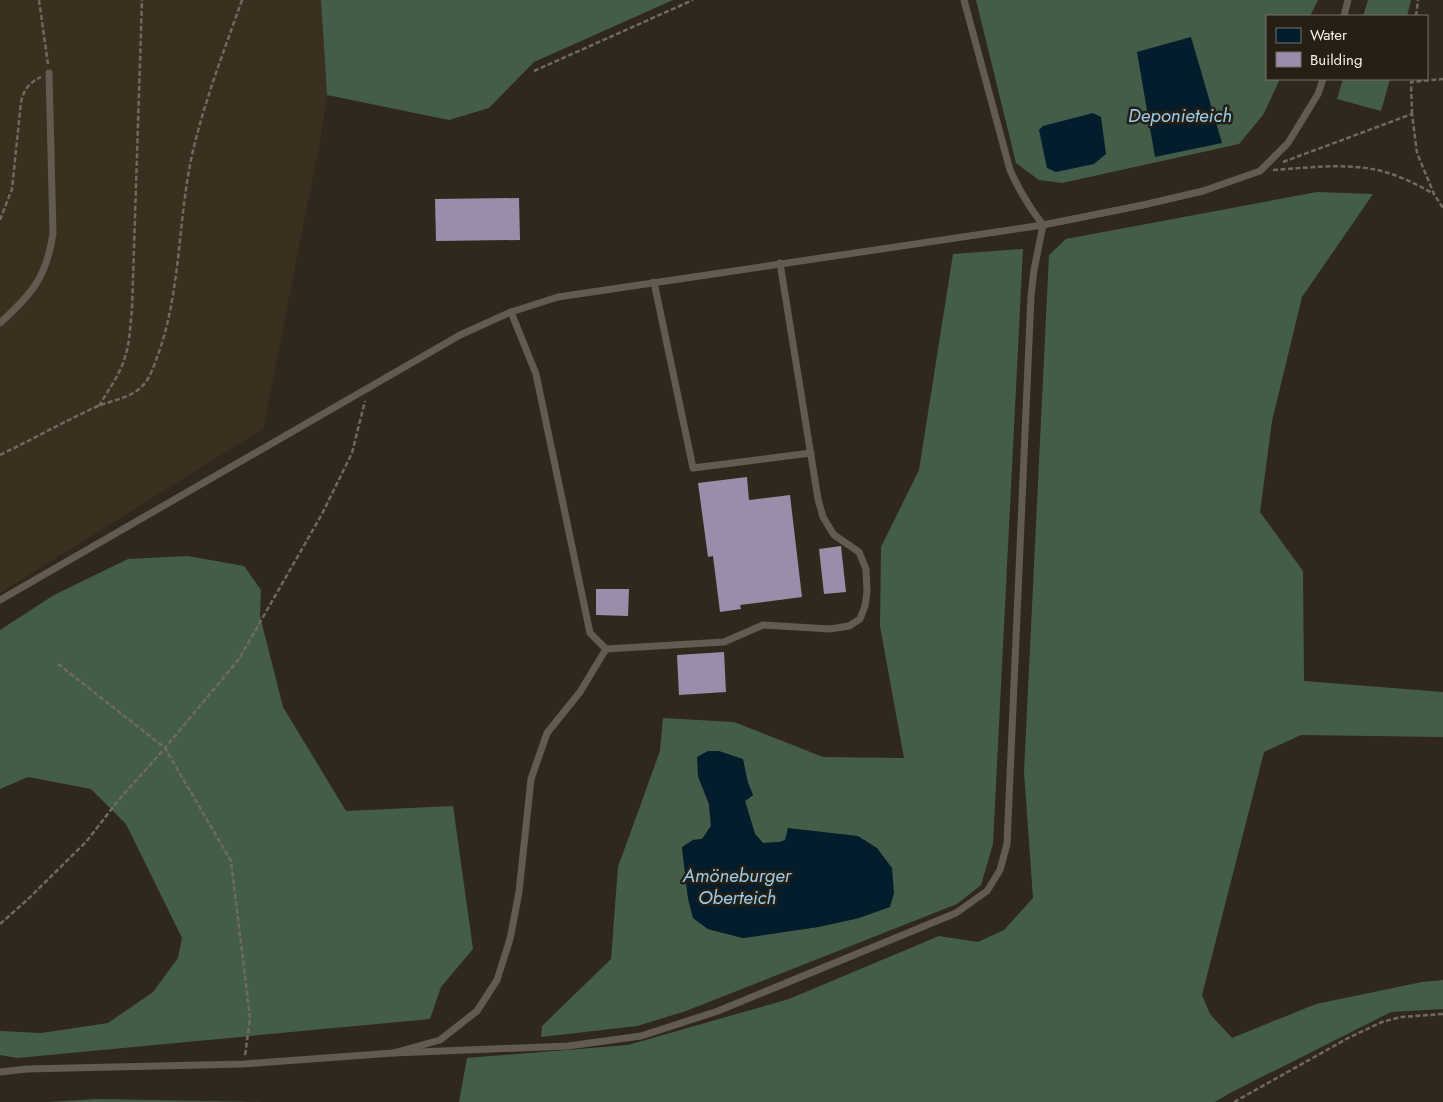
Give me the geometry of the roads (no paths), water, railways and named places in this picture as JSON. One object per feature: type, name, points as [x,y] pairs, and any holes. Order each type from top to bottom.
[{"type":"lane","points":[[0,1072],[27,1069],[244,1064],[393,1053],[568,1046],[641,1036],[718,1011],[956,913],[988,891],[1000,870],[1007,844],[1031,296],[1042,225],[1030,210],[1010,170],[964,0]]},
{"type":"lane","points":[[1344,15],[1348,0]]},
{"type":"lane","points":[[0,323],[20,306],[35,286],[47,262],[51,248],[53,234],[49,73]]},
{"type":"lane","points":[[0,600],[460,335],[510,312],[558,297],[1042,225],[1203,191],[1260,171],[1288,143],[1318,94],[1323,80]]},
{"type":"lane","points":[[510,312],[536,374],[590,633],[606,649],[724,642],[763,625],[830,630],[849,626],[860,619],[865,606],[867,592],[866,569],[859,552],[834,536],[823,517],[818,498],[780,263]]},
{"type":"lane","points":[[654,282],[693,468],[811,453]]},
{"type":"lane","points":[[393,1053],[440,1040],[477,1011],[497,980],[510,939],[519,892],[531,779],[547,734],[580,692],[606,649]]},
{"type":"water","name":"Deponieteich","points":[[1191,37],[1222,143],[1155,157],[1137,52]]},
{"type":"water","name":"Deponieteich","points":[[1093,113],[1101,117],[1106,154],[1094,164],[1056,172],[1047,168],[1039,130],[1043,126]]},
{"type":"water","name":"Amöneburger Oberteich","points":[[708,751],[719,751],[743,759],[748,783],[753,795],[745,801],[755,834],[763,843],[785,840],[788,828],[858,836],[877,848],[892,868],[894,893],[890,907],[859,918],[818,927],[743,938],[708,929],[693,918],[688,898],[682,847],[693,840],[702,839],[711,826],[709,804],[698,776],[697,757]]}]
